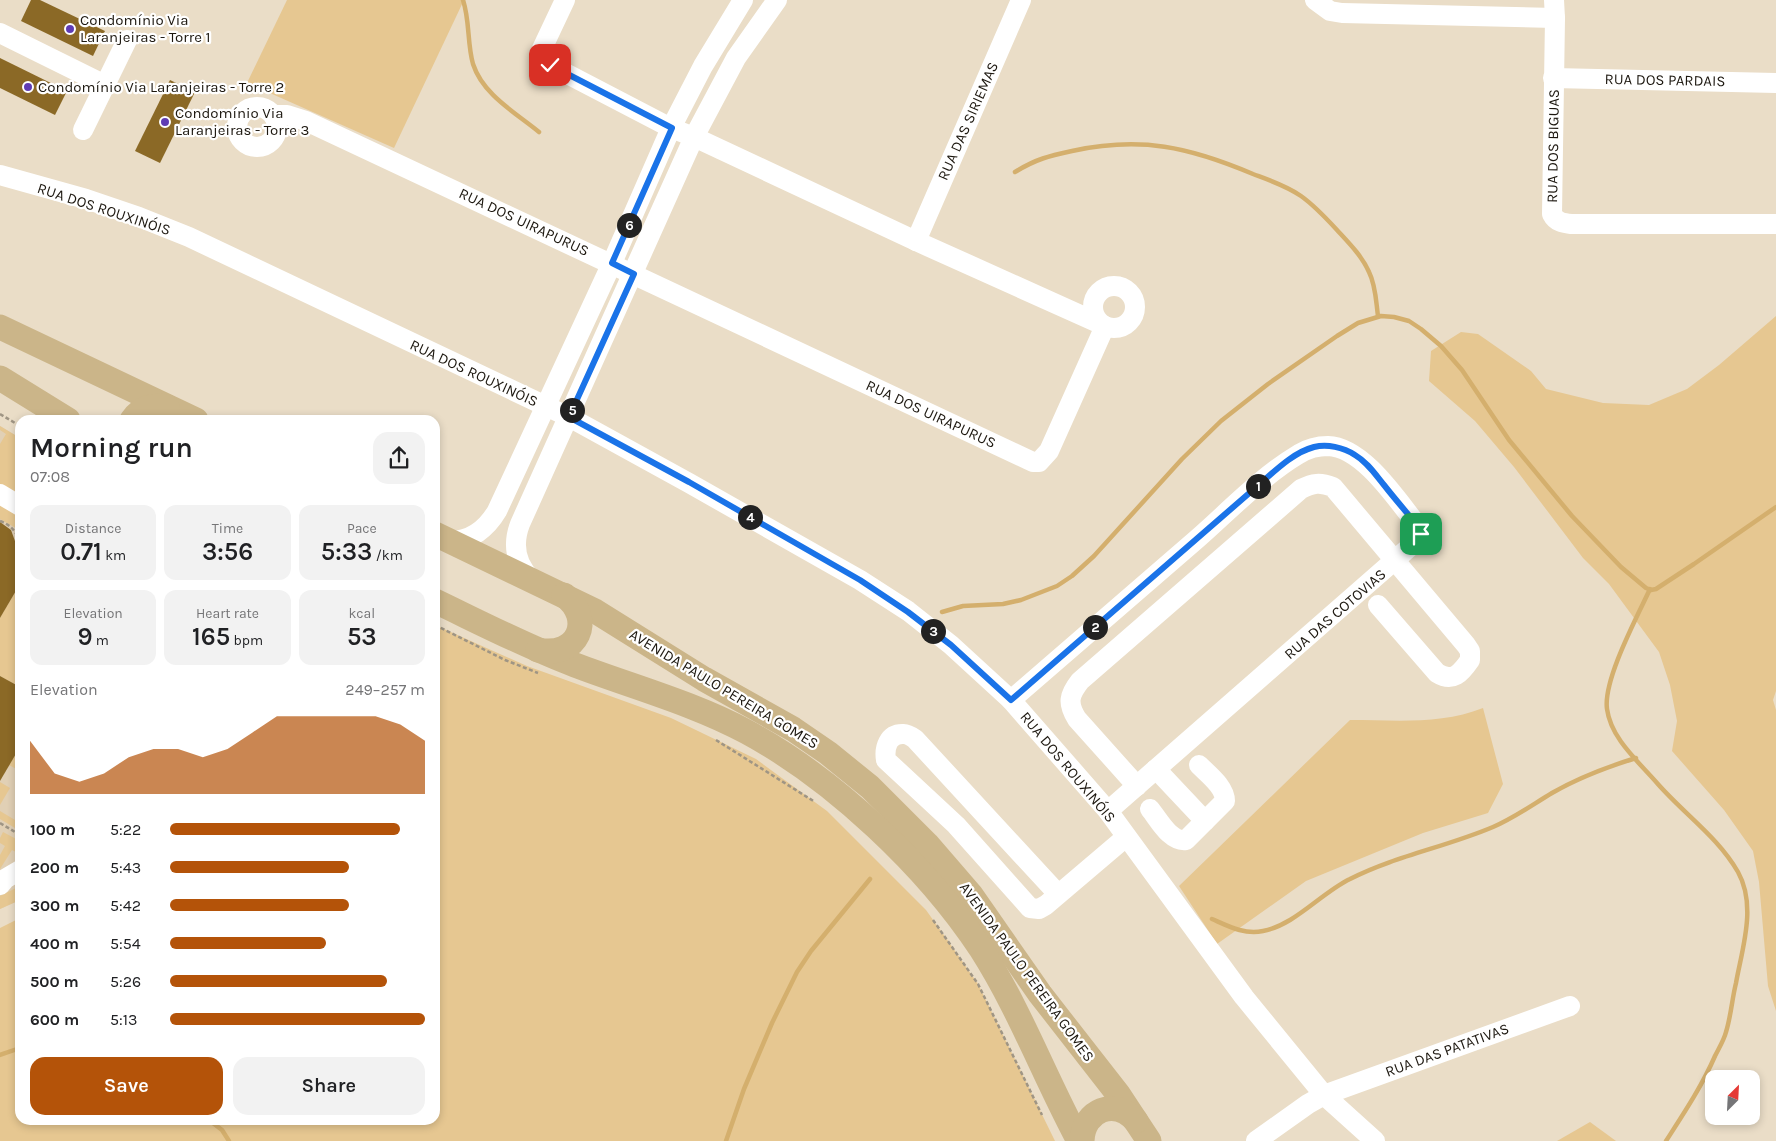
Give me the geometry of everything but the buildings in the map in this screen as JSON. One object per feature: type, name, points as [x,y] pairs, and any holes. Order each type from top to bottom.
[{"type":"main road","points":[[0,327],[185,415]]},
{"type":"main road","points":[[0,378],[60,415]]},
{"type":"main road","points":[[136,415],[148,407],[158,405],[167,407]]},
{"type":"main road","name":"AVENIDA PAULO PEREIRA GOMES","points":[[442,537],[595,611],[722,690],[793,729],[828,753],[870,788],[927,844],[958,879],[1044,1000],[1114,1088],[1143,1132]]},
{"type":"main road","points":[[540,662],[552,652],[566,648],[578,634],[580,625],[578,611],[573,603],[563,595]]},
{"type":"main road","name":"AVENIDA PAULO PEREIRA GOMES","points":[[440,604],[540,662],[616,680],[682,703],[748,732],[804,768],[856,810],[913,864],[980,948],[1015,1009],[1059,1103],[1081,1141]]},
{"type":"main road","points":[[1081,1141],[1084,1126],[1088,1120],[1099,1111],[1113,1108],[1127,1112],[1143,1132]]},
{"type":"street","name":"RUA DOS UIRAPURUS","points":[[274,115],[287,115],[306,121],[1033,462],[1039,462],[1049,451],[1105,326],[672,128],[544,60],[540,53],[542,47],[565,0]]},
{"type":"street","points":[[442,537],[465,540],[474,535],[491,520],[612,263],[672,128],[703,66],[743,0]]},
{"type":"street","points":[[531,580],[522,568],[517,556],[518,529],[694,137],[736,58],[777,0]]},
{"type":"street","name":"RUA DAS SIRIEMAS","points":[[916,241],[1020,0]]},
{"type":"street","points":[[1315,0],[1330,11],[1342,13],[1554,9]]},
{"type":"street","name":"RUA DOS BIGUAS","points":[[1554,9],[1552,214],[1554,219],[1571,224],[1776,224]]},
{"type":"street","points":[[0,33],[105,85]]},
{"type":"street","points":[[83,130],[127,40]]},
{"type":"street","name":"RUA DOS PARDAIS","points":[[1553,78],[1776,83]]},
{"type":"street","name":"RUA DOS ROUXINÓIS","points":[[0,175],[86,199],[189,237],[569,417],[689,482],[860,580],[908,612],[951,645],[1011,700],[1108,811],[1244,997],[1324,1094],[1375,1141]]},
{"type":"street","name":"RUA DAS COTOVIAS","points":[[1011,700],[1254,489],[1300,453],[1313,448],[1328,446],[1354,454],[1367,465],[1421,530],[1420,538],[1395,562],[1108,811]]},
{"type":"street","points":[[1137,786],[1076,719],[1070,699],[1072,690],[1301,489],[1311,483],[1322,483],[1333,488],[1466,645],[1470,652],[1470,660],[1457,675],[1444,678],[1437,673],[1378,605]]},
{"type":"street","points":[[0,494],[15,503]]},
{"type":"street","points":[[1058,894],[915,739],[904,734],[893,737],[886,745],[886,760],[956,825],[1030,908],[1039,909],[1058,894],[1126,837]]},
{"type":"street","points":[[1150,809],[1173,837],[1186,840],[1225,801],[1225,795],[1200,765]]},
{"type":"street","points":[[1156,769],[1205,821]]},
{"type":"street","points":[[0,885],[5,879],[15,873]]},
{"type":"street","name":"RUA DAS PATATIVAS","points":[[1256,1141],[1324,1094],[1570,1006]]},
{"type":"path","points":[[0,414],[15,423]]},
{"type":"path","points":[[0,521],[15,531]]},
{"type":"path","points":[[440,628],[505,660],[540,662]]},
{"type":"path","points":[[714,739],[820,806]]},
{"type":"path","points":[[0,823],[15,832]]},
{"type":"path","points":[[931,917],[978,984],[1042,1115]]},
{"type":"shaded area","points":[[287,0],[464,0],[394,148],[247,83]]},
{"type":"shaded area","points":[[1776,316],[1776,691],[1773,700],[1776,710],[1776,1011],[1768,986],[1759,882],[1753,851],[1724,810],[1672,751],[1677,721],[1670,685],[1659,652],[1609,584],[1583,558],[1514,467],[1475,421],[1429,381],[1431,351],[1461,332],[1478,334],[1531,371],[1546,389],[1603,403],[1649,405],[1687,389],[1719,365]]},
{"type":"shaded area","points":[[0,426],[15,435],[15,902],[0,909]]},
{"type":"shaded area","points":[[0,426],[15,435],[15,495],[0,486],[0,444],[6,434],[0,430]]},
{"type":"shaded area","points":[[0,501],[15,510],[15,527],[0,519]]},
{"type":"shaded area","points":[[15,592],[15,684],[0,676],[0,618]]},
{"type":"shaded area","points":[[440,627],[527,666],[671,718],[756,759],[827,811],[926,910],[978,984],[1055,1141],[0,1141],[0,928],[15,920],[15,1125],[440,1125]]},
{"type":"shaded area","points":[[1483,708],[1503,784],[1488,813],[1423,833],[1306,881],[1217,944],[1179,886],[1350,720],[1400,721],[1434,719],[1451,717]]},
{"type":"shaded area","points":[[15,755],[15,768],[9,765]]},
{"type":"shaded area","points":[[0,782],[10,788],[0,805]]},
{"type":"shaded area","points":[[0,811],[15,820],[15,828],[0,819]]},
{"type":"shaded area","points":[[3,832],[15,838],[15,852],[12,850],[0,869],[0,855],[5,846],[0,843]]},
{"type":"shaded area","points":[[15,888],[15,902],[0,909],[0,896]]},
{"type":"shaded area","points":[[1590,1122],[1616,1141],[1557,1141]]},
{"type":"waterway","points":[[463,0],[467,16],[471,56],[478,75],[484,85],[501,103],[539,132]]},
{"type":"waterway","points":[[1015,172],[1043,158],[1072,151],[1120,144],[1164,147],[1186,151],[1272,181],[1296,192],[1311,204],[1355,250],[1371,277],[1378,316]]},
{"type":"waterway","points":[[942,612],[963,606],[1003,604],[1021,600],[1057,586],[1072,576],[1094,556],[1182,459],[1221,421],[1268,384],[1337,336],[1358,323],[1381,316],[1409,321],[1441,346],[1462,370],[1509,440],[1572,516],[1621,567],[1646,588],[1656,589],[1776,507]]},
{"type":"waterway","points":[[1650,589],[1622,649],[1610,682],[1607,697],[1607,709],[1610,720],[1620,740],[1634,758],[1730,859],[1744,885],[1747,899],[1744,942],[1729,1020],[1723,1041],[1699,1089],[1666,1141]]},
{"type":"waterway","points":[[1212,919],[1249,932],[1275,928],[1297,916],[1350,879],[1385,864],[1493,827],[1572,782],[1636,758]]},
{"type":"waterway","points":[[726,1141],[744,1089],[772,1023],[797,972],[811,951],[870,879]]},
{"type":"waterway","points":[[0,1055],[15,1050]]},
{"type":"waterway","points":[[216,1125],[222,1130],[229,1141]]},
{"type":"place","name":"Condomínio Via Laranjeiras - Torre 1","points":[[70,29]]},
{"type":"place","name":"Condomínio Via Laranjeiras - Torre 2","points":[[28,87]]},
{"type":"place","name":"Condomínio Via Laranjeiras - Torre 3","points":[[165,122]]},
{"type":"route","points":[[550,65],[672,128],[612,263],[634,274],[569,417],[689,482],[860,580],[908,612],[951,645],[1011,700],[1254,489],[1300,453],[1313,448],[1328,446],[1354,454],[1367,465],[1418,526],[1421,534]]}]
